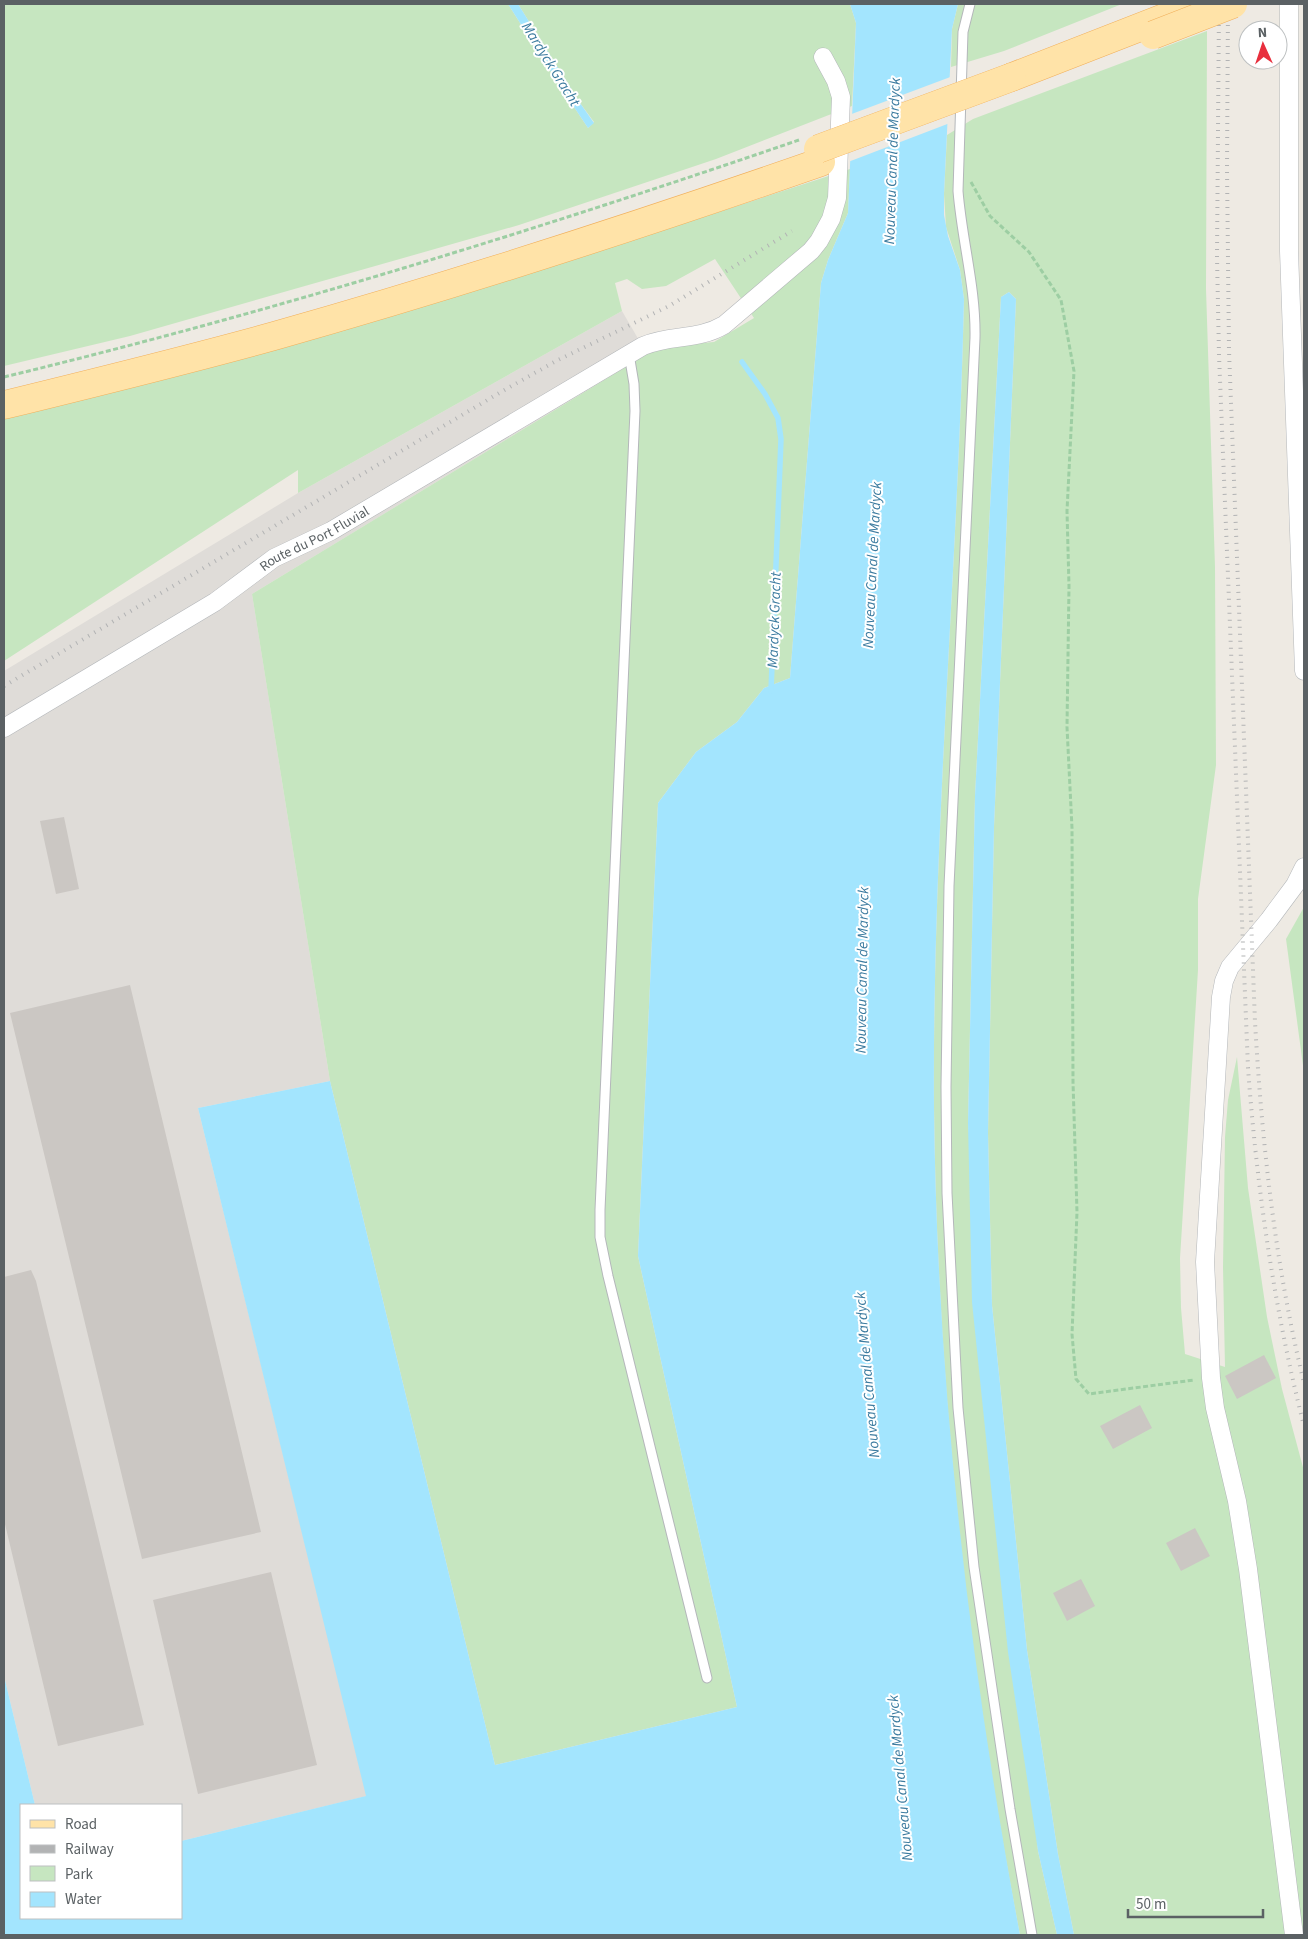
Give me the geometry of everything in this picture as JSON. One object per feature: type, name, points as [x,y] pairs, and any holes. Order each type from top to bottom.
[{"type":"main road","points":[[1153,29],[1199,4]]},
{"type":"main road","points":[[4,389],[227,335],[411,282],[623,216],[1011,84],[1153,29],[1233,4]]},
{"type":"main road","points":[[4,405],[179,361],[373,307],[573,246],[815,150]]},
{"type":"street","points":[[1289,4],[1289,251],[1304,670]]},
{"type":"street","name":"Route du Port Fluvial","points":[[4,728],[215,602],[274,558],[338,527],[629,354],[651,342],[701,335],[716,329],[793,268],[819,242],[831,219],[837,198],[840,90],[822,57]]},
{"type":"street","points":[[1294,1935],[1248,1569],[1236,1501],[1215,1408],[1211,1378],[1205,1248],[1222,990],[1230,967],[1275,913],[1295,885],[1304,867]]},
{"type":"lane","points":[[970,4],[963,32],[959,203],[974,296],[976,322],[949,886],[946,1087],[951,1278],[958,1408],[974,1567],[1012,1824],[1032,1935]]},
{"type":"lane","points":[[629,354],[634,384],[635,411],[600,1237],[610,1286],[707,1678]]},
{"type":"path","points":[[4,377],[211,324],[403,270],[611,204],[815,150]]},
{"type":"path","points":[[959,160],[990,216],[1029,252],[1061,300],[1074,371],[1067,511],[1070,586],[1067,727],[1072,828],[1073,1082],[1077,1212],[1072,1334],[1076,1378],[1089,1394],[1211,1378]]},
{"type":"shaded area","points":[[622,311],[647,354],[252,594],[330,1081],[198,1108],[367,1796],[182,1841],[182,1804],[35,1804],[4,1676],[4,671],[298,493]]},
{"type":"green space","points":[[4,4],[508,4],[588,128],[594,122],[518,4],[850,4],[856,23],[852,106],[716,159],[519,225],[130,336],[4,366]]},
{"type":"green space","points":[[958,4],[1122,4],[1004,51],[951,67],[952,29]]},
{"type":"green space","points":[[1207,31],[1206,289],[1215,567],[1216,765],[1198,899],[1198,970],[1180,1258],[1181,1308],[1185,1354],[1225,1367],[1223,1267],[1225,1137],[1228,1100],[1237,1057],[1248,1188],[1267,1317],[1282,1389],[1304,1471],[1304,1935],[1074,1935],[1058,1854],[1027,1650],[992,1305],[988,1133],[994,827],[1016,299],[1009,292],[1001,297],[975,796],[968,1123],[1038,1851],[1057,1935],[1020,1935],[985,1730],[958,1523],[941,1315],[936,1211],[934,1006],[937,905],[964,299],[960,270],[946,227],[944,194],[947,135],[973,119]]},
{"type":"green space","points":[[850,169],[848,213],[828,260],[821,283],[790,678],[764,688],[737,722],[696,752],[658,803],[638,1256],[737,1707],[495,1765],[330,1081],[252,594],[647,354],[660,347],[714,342],[754,318],[715,259],[666,286],[642,289],[627,279],[615,283],[622,311],[298,493],[298,470],[4,661],[4,418],[501,279],[691,221]]},
{"type":"green space","points":[[1304,907],[1304,1073],[1286,939]]},
{"type":"water","points":[[508,4],[518,4],[594,123],[588,128],[562,89]]},
{"type":"water","name":"Nouveau Canal de Mardyck","points":[[850,4],[958,4],[952,29],[944,215],[948,236],[960,270],[964,299],[937,905],[934,1006],[936,1211],[949,1420],[971,1627],[985,1730],[1020,1935],[4,1935],[4,1676],[35,1804],[20,1804],[20,1919],[182,1919],[182,1841],[366,1796],[198,1108],[330,1081],[495,1765],[737,1707],[638,1256],[658,803],[696,752],[737,722],[764,688],[790,678],[821,283],[828,260],[848,213],[856,23]]},
{"type":"water","points":[[1009,292],[1016,299],[994,827],[988,1133],[992,1305],[1027,1650],[1058,1854],[1074,1935],[1057,1935],[1038,1851],[1008,1652],[972,1302],[968,1123],[975,796],[1001,297]]},
{"type":"pier","points":[[953,76],[950,123],[848,162],[849,115]]},
{"type":"building","points":[[64,817],[79,889],[56,894],[40,821]]},
{"type":"building","points":[[130,985],[261,1532],[142,1559],[10,1013]]},
{"type":"building","points":[[31,1270],[36,1281],[144,1725],[58,1746],[4,1520],[4,1277]]},
{"type":"building","points":[[1264,1355],[1276,1378],[1237,1399],[1225,1376]]},
{"type":"building","points":[[1140,1405],[1152,1428],[1113,1449],[1100,1426]]},
{"type":"building","points":[[1195,1528],[1210,1556],[1181,1571],[1166,1543]]},
{"type":"building","points":[[271,1572],[317,1765],[198,1794],[153,1600]]},
{"type":"building","points":[[1081,1579],[1095,1606],[1067,1621],[1053,1593]]},
{"type":"waterway","name":"Mardyck Gracht","points":[[742,362],[765,394],[778,418],[781,439],[771,691]]},
{"type":"railway","points":[[1219,4],[1217,257],[1219,355],[1248,1068],[1256,1158],[1275,1293],[1304,1426]]},
{"type":"railway","points":[[1228,4],[1229,351],[1255,1022],[1271,1204],[1285,1294],[1304,1383]]},
{"type":"railway","points":[[4,686],[501,392],[556,361],[669,306],[792,231]]}]
